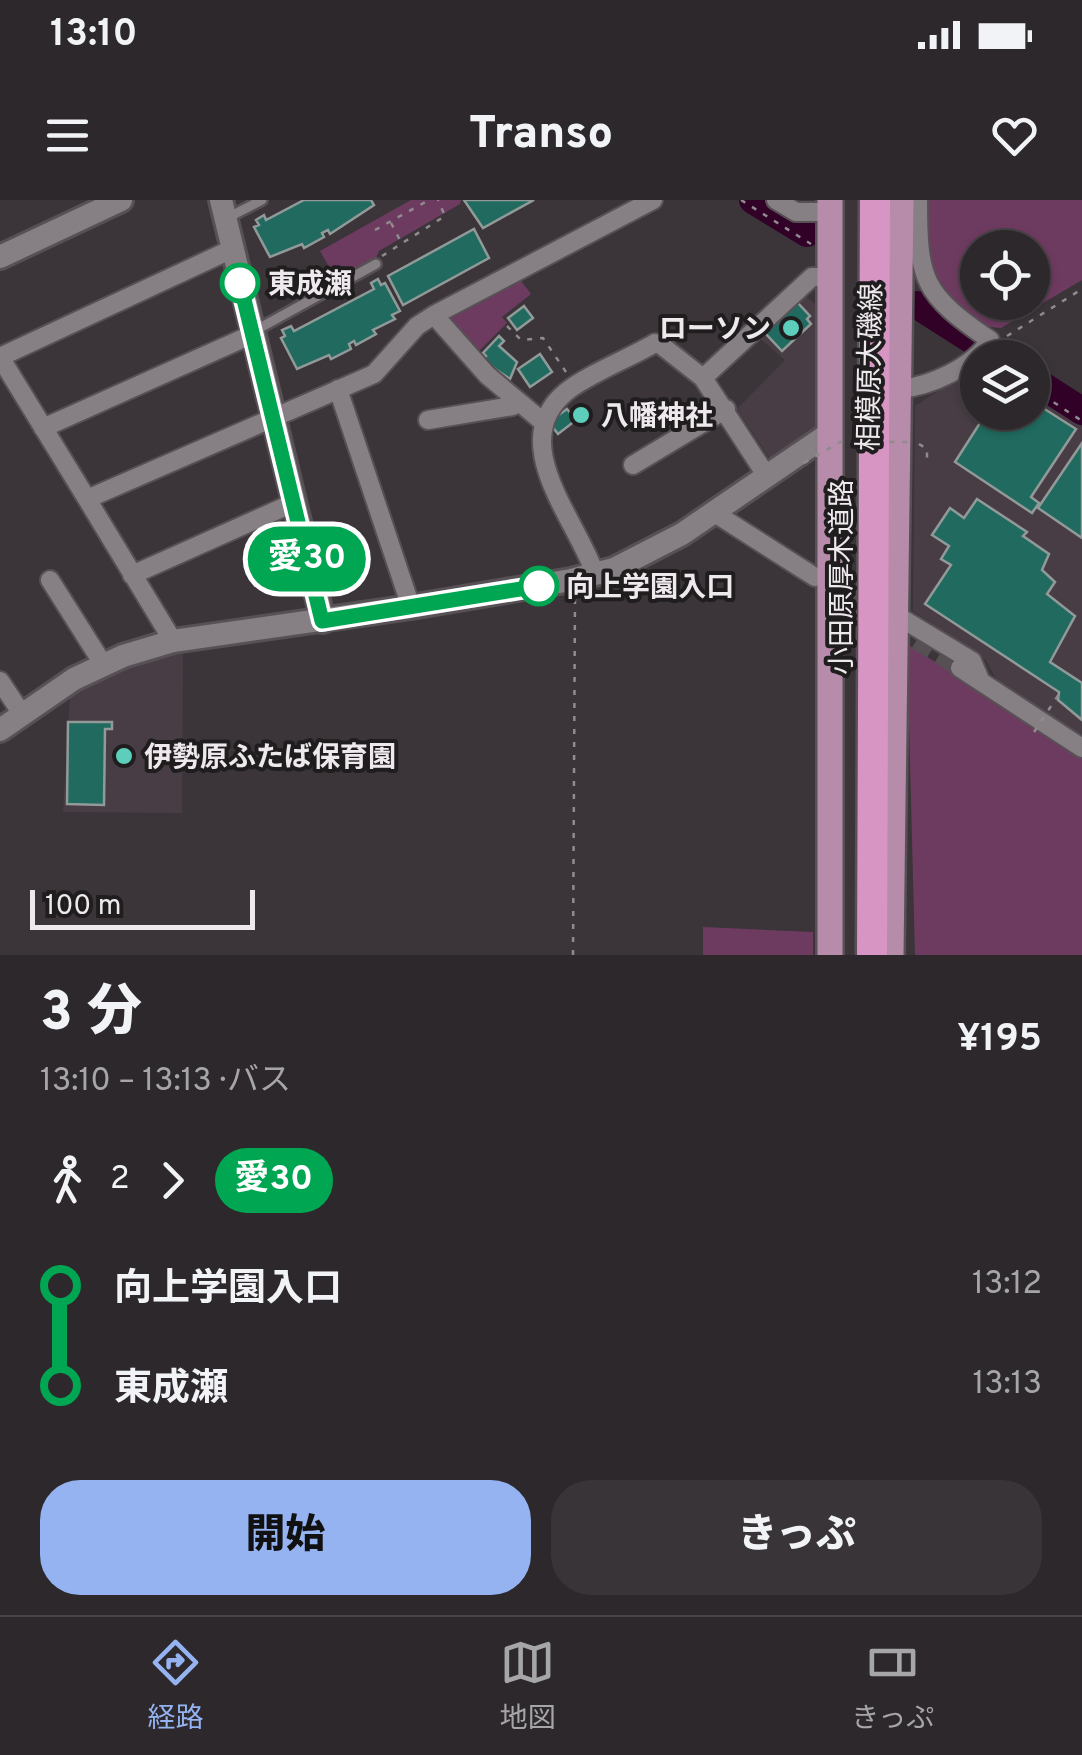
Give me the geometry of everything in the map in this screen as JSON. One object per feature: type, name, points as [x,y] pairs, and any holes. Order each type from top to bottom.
[{"type":"highway","name":"小田原厚木道路","points":[[872,955],[875,200]]},
{"type":"highway","name":"小田原厚木道路","points":[[838,204],[853,955]]},
{"type":"main road","name":"相模原大磯線","points":[[891,955],[901,200]]},
{"type":"main road","name":"相模原大磯線","points":[[830,955],[829,266],[838,204]]},
{"type":"street","points":[[0,257],[121,200]]},
{"type":"street","points":[[776,200],[796,212],[838,204]]},
{"type":"street","points":[[918,200],[918,252],[934,295],[982,340]]},
{"type":"street","points":[[87,499],[374,374],[418,326],[647,201]]},
{"type":"street","points":[[224,209],[322,621]]},
{"type":"street","points":[[173,641],[0,357],[232,250]]},
{"type":"street","points":[[704,378],[812,277],[829,266]]},
{"type":"street","points":[[434,316],[517,401],[543,422]]},
{"type":"street","points":[[43,428],[253,333]]},
{"type":"street","points":[[584,577],[543,455],[543,422],[566,392],[576,386],[618,372],[655,344],[704,378],[766,475]]},
{"type":"street","points":[[900,388],[927,382],[960,361]]},
{"type":"street","points":[[338,389],[412,606]]},
{"type":"street","points":[[428,420],[513,406],[517,401]]},
{"type":"street","points":[[634,459],[726,409]]},
{"type":"street","points":[[0,730],[54,690],[104,664],[173,641],[322,621],[584,577],[638,558],[830,432]]},
{"type":"street","points":[[132,575],[293,503]]},
{"type":"street","points":[[713,512],[815,577]]},
{"type":"street","points":[[59,586],[104,664]]},
{"type":"street","points":[[896,615],[972,661],[981,682]]},
{"type":"street","points":[[960,668],[1082,748]]},
{"type":"street","points":[[0,681],[22,714]]},
{"type":"lane","points":[[224,209],[262,200]]},
{"type":"lane","points":[[253,333],[376,264]]},
{"type":"path","points":[[375,230],[429,200]]},
{"type":"path","points":[[376,264],[385,251],[446,216],[438,200]]},
{"type":"path","points":[[741,200],[829,266]]},
{"type":"path","points":[[391,222],[401,242]]},
{"type":"path","points":[[1001,340],[1082,289]]},
{"type":"path","points":[[506,326],[521,340],[543,338],[576,386]]},
{"type":"path","points":[[1050,400],[1082,421]]},
{"type":"path","points":[[804,463],[840,442],[916,442],[927,449],[927,459]]},
{"type":"path","points":[[572,955],[584,577]]},
{"type":"path","points":[[1034,732],[1061,691]]},
{"type":"shaded area","points":[[411,200],[461,200],[379,251],[374,263],[338,283],[320,251]]},
{"type":"shaded area","points":[[928,200],[1082,200],[1082,280],[1050,299],[1050,230],[960,230],[960,310],[936,280],[927,248]]},
{"type":"shaded area","points":[[518,277],[531,294],[502,317],[507,323],[477,353],[444,317]]},
{"type":"shaded area","points":[[802,293],[816,305],[817,426],[770,459],[737,409],[785,360],[756,335]]},
{"type":"shaded area","points":[[974,320],[1014,320],[1001,328]]},
{"type":"shaded area","points":[[960,377],[960,430],[1050,430],[1050,406],[1082,427],[1082,737],[998,682],[985,659],[913,611],[915,406]]},
{"type":"shaded area","points":[[907,644],[1082,756],[1082,955],[915,955]]},
{"type":"shaded area","name":"伊勢原ふたば保育園","points":[[183,649],[182,813],[63,812],[70,694],[110,674]]},
{"type":"shaded area","points":[[703,927],[813,932],[813,955],[703,955]]},
{"type":"building","points":[[304,200],[371,200],[374,205],[330,234],[328,230],[322,233],[324,237],[304,248],[302,244],[270,257],[254,227],[259,225],[256,220],[264,215],[266,220]]},
{"type":"building","points":[[464,200],[534,200],[483,228]]},
{"type":"building","points":[[474,229],[489,258],[403,305],[388,276]]},
{"type":"building","points":[[378,279],[381,285],[385,283],[400,311],[392,315],[395,319],[373,330],[376,334],[356,345],[354,341],[349,344],[351,349],[297,369],[281,338],[285,336],[282,330],[291,326],[294,331],[374,289],[371,283]]},
{"type":"building","points":[[797,302],[810,316],[807,319],[811,324],[782,351],[765,333]]},
{"type":"building","points":[[524,306],[533,318],[517,330],[508,318]]},
{"type":"building","points":[[499,336],[504,341],[499,346],[517,362],[510,379],[482,360],[486,356],[483,353]]},
{"type":"building","points":[[540,354],[552,372],[530,387],[518,369]]},
{"type":"building","points":[[567,409],[576,420],[558,434],[549,422]]},
{"type":"building","points":[[1050,412],[1076,429],[1031,497],[1039,503],[1032,513],[955,462],[975,430],[1050,430]]},
{"type":"building","points":[[1082,443],[1082,538],[1038,508]]},
{"type":"building","points":[[977,499],[1027,532],[1023,536],[1049,554],[1042,570],[1055,582],[1047,594],[1075,616],[1050,662],[1082,683],[1082,720],[1058,700],[1059,692],[925,604],[951,565],[941,559],[949,546],[932,535],[950,508],[964,518]]},
{"type":"building","points":[[68,722],[112,722],[112,729],[105,729],[104,805],[67,804]]},
{"type":"waterway","points":[[753,200],[807,233]]},
{"type":"waterway","points":[[917,305],[972,340]]},
{"type":"waterway","points":[[1050,391],[1082,411]]},
{"type":"tunnel","points":[[825,583],[960,668]]},
{"type":"bus line","name":"愛30","points":[[240,283],[322,621],[539,586]]},
{"type":"place","name":"東成瀬","points":[[240,283]]},
{"type":"place","name":"ローソン","points":[[791,328]]},
{"type":"place","name":"八幡神社","points":[[581,415]]},
{"type":"place","name":"向上学園入口","points":[[539,586]]},
{"type":"place","name":"伊勢原ふたば保育園","points":[[124,756]]}]
